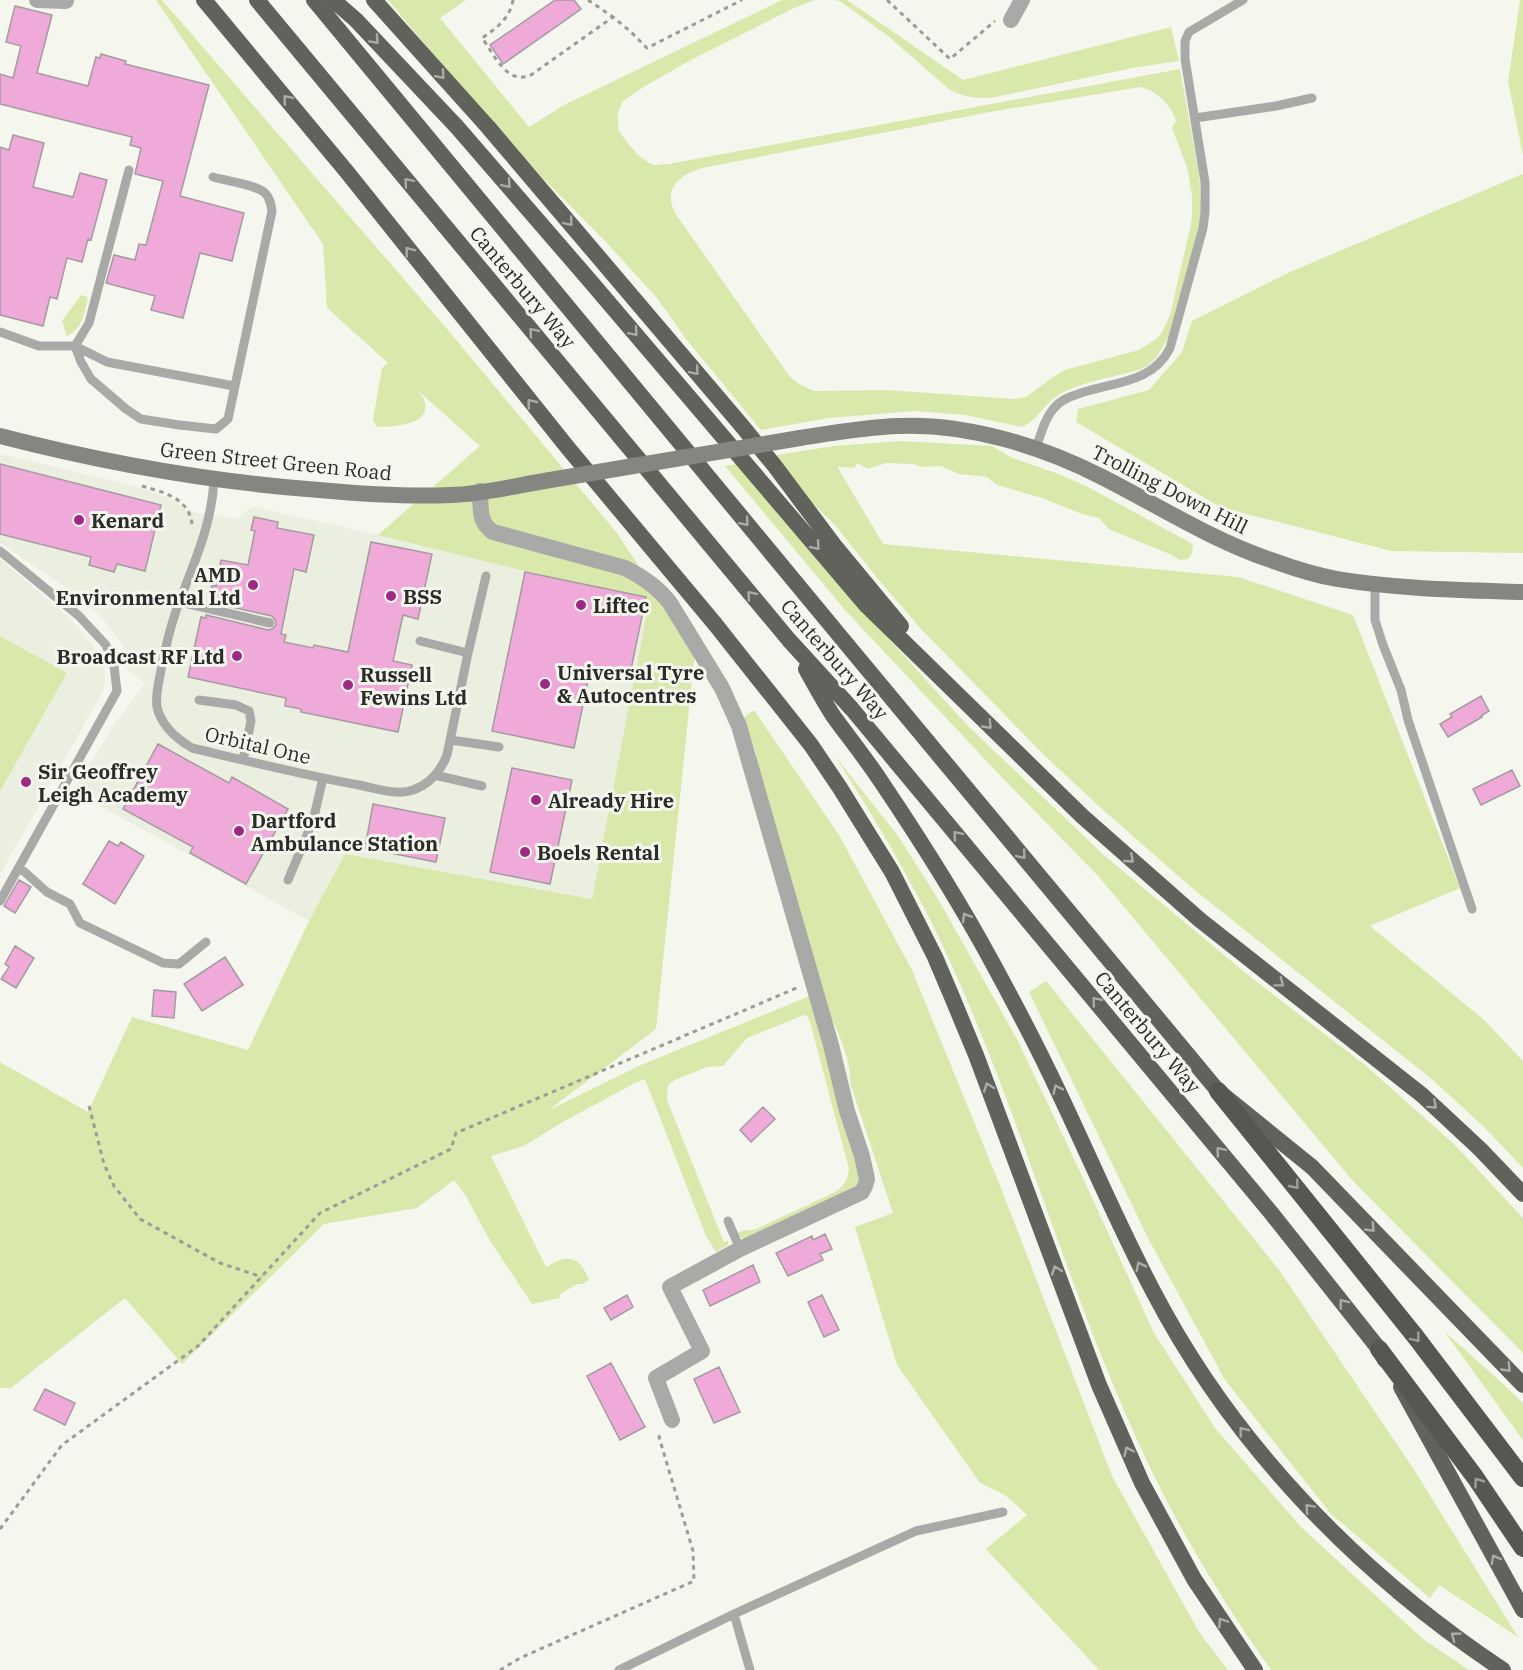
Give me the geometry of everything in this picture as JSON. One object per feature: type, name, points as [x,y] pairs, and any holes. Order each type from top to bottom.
[{"type":"highway","points":[[204,0],[332,154],[581,464],[715,624],[811,745],[851,805],[901,890],[935,957],[976,1055],[1088,1357],[1132,1462],[1194,1579],[1255,1670]]},
{"type":"highway","name":"Canterbury Way","points":[[257,0],[789,640],[852,709],[944,819],[1272,1214],[1379,1349],[1523,1610]]},
{"type":"highway","name":"Canterbury Way","points":[[314,0],[1218,1091],[1312,1167],[1523,1385]]},
{"type":"highway","points":[[333,0],[356,20],[457,127],[866,605],[1105,837],[1209,927],[1422,1095],[1480,1149],[1523,1194]]},
{"type":"highway","points":[[374,0],[488,127],[742,426],[834,545],[947,683]]},
{"type":"highway","points":[[789,640],[833,716],[903,814],[990,958],[1058,1091],[1154,1293],[1180,1339],[1221,1401],[1280,1476],[1332,1532],[1408,1600],[1471,1649],[1503,1670]]},
{"type":"highway","points":[[1218,1091],[1415,1336],[1523,1478]]},
{"type":"highway","points":[[1379,1349],[1475,1477],[1523,1548]]},
{"type":"main road","name":"Trolling Down Hill","points":[[800,438],[898,426],[933,426],[986,435],[1036,448],[1099,475],[1227,542],[1254,554],[1305,571],[1337,579],[1375,584],[1523,592]]},
{"type":"main road","name":"Green Street Green Road","points":[[0,436],[145,469],[214,480],[379,495],[453,495],[800,438]]},
{"type":"street","points":[[37,0],[66,1]]},
{"type":"street","points":[[1004,20],[1022,0]]},
{"type":"street","points":[[480,491],[482,519],[486,527],[493,532],[625,568],[641,575],[660,590],[722,688],[739,726],[866,1175],[866,1185],[863,1191],[855,1196],[740,1249],[670,1287],[702,1351],[656,1378],[672,1420]]},
{"type":"lane","points":[[1036,448],[1048,418],[1054,407],[1061,401],[1079,393],[1146,373],[1160,363],[1167,354],[1205,217],[1205,182],[1185,55],[1186,38],[1191,31],[1243,0]]},
{"type":"lane","points":[[1195,118],[1276,106],[1312,98]]},
{"type":"lane","points":[[75,346],[89,323],[129,170]]},
{"type":"lane","points":[[75,346],[91,380],[141,419],[216,429],[228,419],[272,211],[270,200],[263,191],[213,177]]},
{"type":"lane","points":[[0,332],[39,346],[75,346],[107,362],[234,386]]},
{"type":"lane","name":"Orbital One","points":[[214,480],[212,509],[164,654],[157,695],[161,717],[169,729],[180,741],[192,748],[323,778],[402,792],[414,790],[435,775]]},
{"type":"lane","points":[[0,550],[79,616],[106,645],[114,666],[117,691],[0,901]]},
{"type":"lane","points":[[482,786],[435,775],[447,755],[451,740],[486,576]]},
{"type":"lane","points":[[1375,584],[1375,614],[1380,636],[1401,690],[1408,720],[1472,909]]},
{"type":"lane","points":[[180,602],[270,623]]},
{"type":"lane","points":[[420,641],[468,653]]},
{"type":"lane","points":[[199,700],[236,705],[249,711],[251,721],[243,760]]},
{"type":"lane","points":[[451,740],[499,747]]},
{"type":"lane","points":[[288,880],[313,821],[323,778]]},
{"type":"lane","points":[[19,867],[47,892],[70,904],[80,923],[163,963],[179,964],[206,942]]},
{"type":"lane","points":[[728,1221],[740,1249]]},
{"type":"lane","points":[[620,1670],[734,1614],[916,1531],[1003,1512]]},
{"type":"lane","points":[[734,1614],[750,1670]]},
{"type":"path","points":[[513,0],[502,23],[482,38],[513,77],[525,78],[613,17]]},
{"type":"path","points":[[588,0],[613,17],[647,48],[742,0]]},
{"type":"path","points":[[887,0],[950,59],[1004,20]]},
{"type":"path","points":[[135,484],[176,498],[190,514],[193,531]]},
{"type":"path","points":[[0,1529],[62,1445],[198,1346],[320,1213],[451,1149],[456,1133],[812,983]]},
{"type":"path","points":[[89,1106],[104,1164],[114,1186],[140,1219],[220,1263],[262,1277]]},
{"type":"path","points":[[500,1670],[520,1658],[694,1581],[693,1551],[659,1437],[672,1420]]},
{"type":"shaded area","points":[[0,454],[120,482],[177,502],[186,511],[238,519],[253,507],[650,594],[592,899],[345,854],[309,921],[73,791],[115,723],[145,684],[122,665],[130,656],[97,612],[0,543]]},
{"type":"shaded area","name":"Sir Geoffrey Leigh Academy","points":[[0,559],[72,620],[98,652],[105,671],[104,689],[0,875]]},
{"type":"green space","points":[[156,0],[162,0],[448,330],[617,533],[695,652],[656,1029],[549,1110],[641,1065],[812,995],[859,1177],[856,1187],[745,1240],[737,1233],[754,1230],[837,1191],[847,1177],[849,1169],[810,1022],[804,1015],[747,1038],[723,1066],[707,1067],[668,1085],[667,1100],[724,1242],[728,1240],[728,1245],[716,1252],[706,1236],[645,1079],[561,1123],[524,1146],[491,1156],[546,1267],[558,1261],[571,1259],[579,1263],[587,1275],[589,1280],[559,1295],[560,1298],[532,1304],[454,1180],[417,1208],[324,1224],[182,1364],[125,1298],[11,1388],[0,1388],[0,1062],[88,1112],[132,1017],[248,1050],[309,921],[345,854],[592,899],[649,601],[378,535],[480,446],[406,380],[424,399],[424,413],[421,417],[406,424],[376,426],[373,420],[382,368],[388,363],[327,308],[323,244]]},
{"type":"green space","points":[[388,0],[466,0],[440,18],[529,127],[564,105],[782,0],[815,0],[792,9],[691,60],[623,101],[618,112],[619,131],[638,155],[655,165],[1180,69],[1199,174],[1201,210],[1197,235],[1168,338],[1156,358],[1139,370],[1086,383],[1066,391],[1052,399],[1028,424],[1022,427],[965,415],[915,411],[829,418],[761,430],[686,339],[657,298],[605,241],[502,137]],"holes":[[[1140,87],[1162,100],[1174,115],[1176,121],[1172,128],[1187,167],[1192,195],[1190,229],[1170,315],[1161,334],[1139,350],[1065,370],[1026,397],[1014,399],[887,390],[815,391],[800,384],[788,374],[672,207],[674,185],[686,175],[702,168],[990,112]]]},
{"type":"green space","points":[[836,0],[847,0],[963,80],[1171,27],[1179,61],[1132,68],[996,97],[972,97],[949,89],[888,36]]},
{"type":"green space","points":[[1520,0],[1523,0],[1523,155],[1508,82]]},
{"type":"green space","points":[[1523,174],[1523,553],[1391,551],[1220,507],[1076,422],[1078,409],[1149,390],[1182,352],[1192,321],[1292,271]]},
{"type":"green space","points":[[81,295],[88,297],[82,320],[77,328],[67,336],[62,321]]},
{"type":"green space","points":[[901,441],[992,446],[1012,458],[1086,486],[1193,544],[1192,553],[1188,559],[1179,560],[1109,529],[1099,518],[997,485],[987,477],[959,474],[941,466],[921,467],[914,464],[886,463],[868,469],[857,463],[854,468],[839,467],[883,544],[1238,577],[1353,615],[1460,888],[1370,926],[1483,1019],[1523,1061],[1523,1168],[1484,1127],[1434,1081],[1192,888],[1045,756],[921,629],[835,525],[812,503],[776,455],[834,446]]},
{"type":"green space","points":[[736,464],[844,590],[969,727],[1105,856],[1253,979],[1365,1065],[1454,1144],[1523,1218],[1523,1353],[1353,1181],[1099,877],[845,610],[725,466]]},
{"type":"green space","points":[[0,636],[67,673],[0,791]]},
{"type":"green space","points":[[754,710],[839,835],[912,970],[1001,1188],[1112,1476],[1199,1632],[1228,1670],[1099,1670],[986,1549],[1027,1515],[1005,1495],[980,1483],[897,1365],[855,1227],[893,1213],[851,1086],[849,1066],[843,1046],[826,1009],[757,773],[756,753],[743,718]]},
{"type":"green space","points":[[835,756],[898,836],[938,899],[1017,1039],[1154,1333],[1215,1428],[1301,1527],[1423,1639],[1469,1670],[1271,1670],[1209,1576],[1154,1477],[1101,1356],[1003,1089],[947,954],[902,868]]},
{"type":"green space","points":[[1046,981],[1279,1270],[1413,1468],[1518,1637],[1439,1585],[1430,1598],[1331,1514],[1225,1380],[1148,1238],[1029,992]]},
{"type":"green space","points":[[1444,1331],[1523,1403],[1523,1440]]},
{"type":"building","points":[[555,0],[574,0],[581,9],[503,64],[490,45]]},
{"type":"building","points":[[15,6],[52,15],[37,73],[88,86],[96,57],[100,58],[101,54],[126,61],[125,64],[209,85],[180,196],[244,213],[232,261],[200,253],[183,318],[151,310],[155,296],[106,283],[114,255],[135,260],[139,244],[146,245],[163,181],[135,174],[141,148],[130,145],[132,137],[0,104],[0,74],[13,78],[21,46],[6,42]]},
{"type":"building","points":[[13,135],[44,143],[33,187],[73,197],[80,173],[107,180],[91,240],[88,239],[82,262],[67,258],[57,299],[50,297],[43,326],[0,315],[0,147],[9,150]]},
{"type":"building","name":"Kenard","points":[[0,464],[161,505],[145,571],[117,564],[114,572],[89,565],[91,557],[0,534]]},
{"type":"building","points":[[254,517],[278,522],[277,528],[314,535],[306,572],[294,569],[281,634],[286,635],[284,642],[348,652],[371,542],[432,554],[418,619],[403,615],[393,661],[412,665],[398,732],[301,712],[301,709],[285,706],[286,698],[188,677],[201,617],[206,618],[206,615],[268,630],[276,625],[272,616],[209,602],[212,585],[216,586],[221,560],[248,565],[255,531],[251,530]]},
{"type":"building","name":"Universal Tyre & Autocentres","points":[[525,572],[646,597],[629,679],[590,671],[574,748],[492,731]]},
{"type":"building","points":[[1481,696],[1489,711],[1448,737],[1440,724],[1452,717],[1450,714]]},
{"type":"building","points":[[158,744],[229,783],[232,777],[288,809],[246,884],[190,853],[193,847],[123,809]]},
{"type":"building","points":[[512,768],[572,780],[550,884],[490,872]]},
{"type":"building","points":[[1512,770],[1520,786],[1481,805],[1473,789]]},
{"type":"building","points":[[373,804],[445,818],[436,862],[365,848]]},
{"type":"building","points":[[109,841],[118,846],[121,842],[144,856],[115,904],[83,884]]},
{"type":"building","points":[[19,880],[31,887],[15,913],[4,906]]},
{"type":"building","points":[[15,946],[34,958],[16,988],[1,979],[9,967],[5,964]]},
{"type":"building","points":[[225,957],[243,985],[202,1011],[184,984]]},
{"type":"building","points":[[154,990],[176,992],[174,1018],[152,1016]]},
{"type":"building","points":[[763,1107],[775,1119],[751,1142],[740,1130]]},
{"type":"building","points":[[825,1234],[832,1249],[820,1254],[823,1260],[788,1276],[776,1253],[812,1236],[813,1240]]},
{"type":"building","points":[[753,1265],[760,1282],[710,1306],[703,1290]]},
{"type":"building","points":[[627,1295],[633,1307],[611,1320],[604,1308]]},
{"type":"building","points":[[822,1295],[839,1330],[824,1337],[808,1302]]},
{"type":"building","points":[[611,1363],[645,1427],[620,1440],[587,1376]]},
{"type":"building","points":[[719,1367],[740,1412],[714,1423],[694,1379]]},
{"type":"building","points":[[45,1389],[75,1403],[65,1425],[34,1410]]},
{"type":"place","name":"Kenard","points":[[79,520]]},
{"type":"place","name":"AMD Environmental Ltd","points":[[253,585]]},
{"type":"place","name":"BSS","points":[[391,596]]},
{"type":"place","name":"Liftec","points":[[581,605]]},
{"type":"place","name":"Broadcast RF Ltd","points":[[237,656]]},
{"type":"place","name":"Universal Tyre & Autocentres","points":[[545,684]]},
{"type":"place","name":"Russell Fewins Ltd","points":[[348,685]]},
{"type":"place","name":"Sir Geoffrey Leigh Academy","points":[[26,782]]},
{"type":"place","name":"Already Hire","points":[[536,800]]},
{"type":"place","name":"Dartford Ambulance Station","points":[[239,831]]},
{"type":"place","name":"Boels Rental","points":[[525,852]]}]
